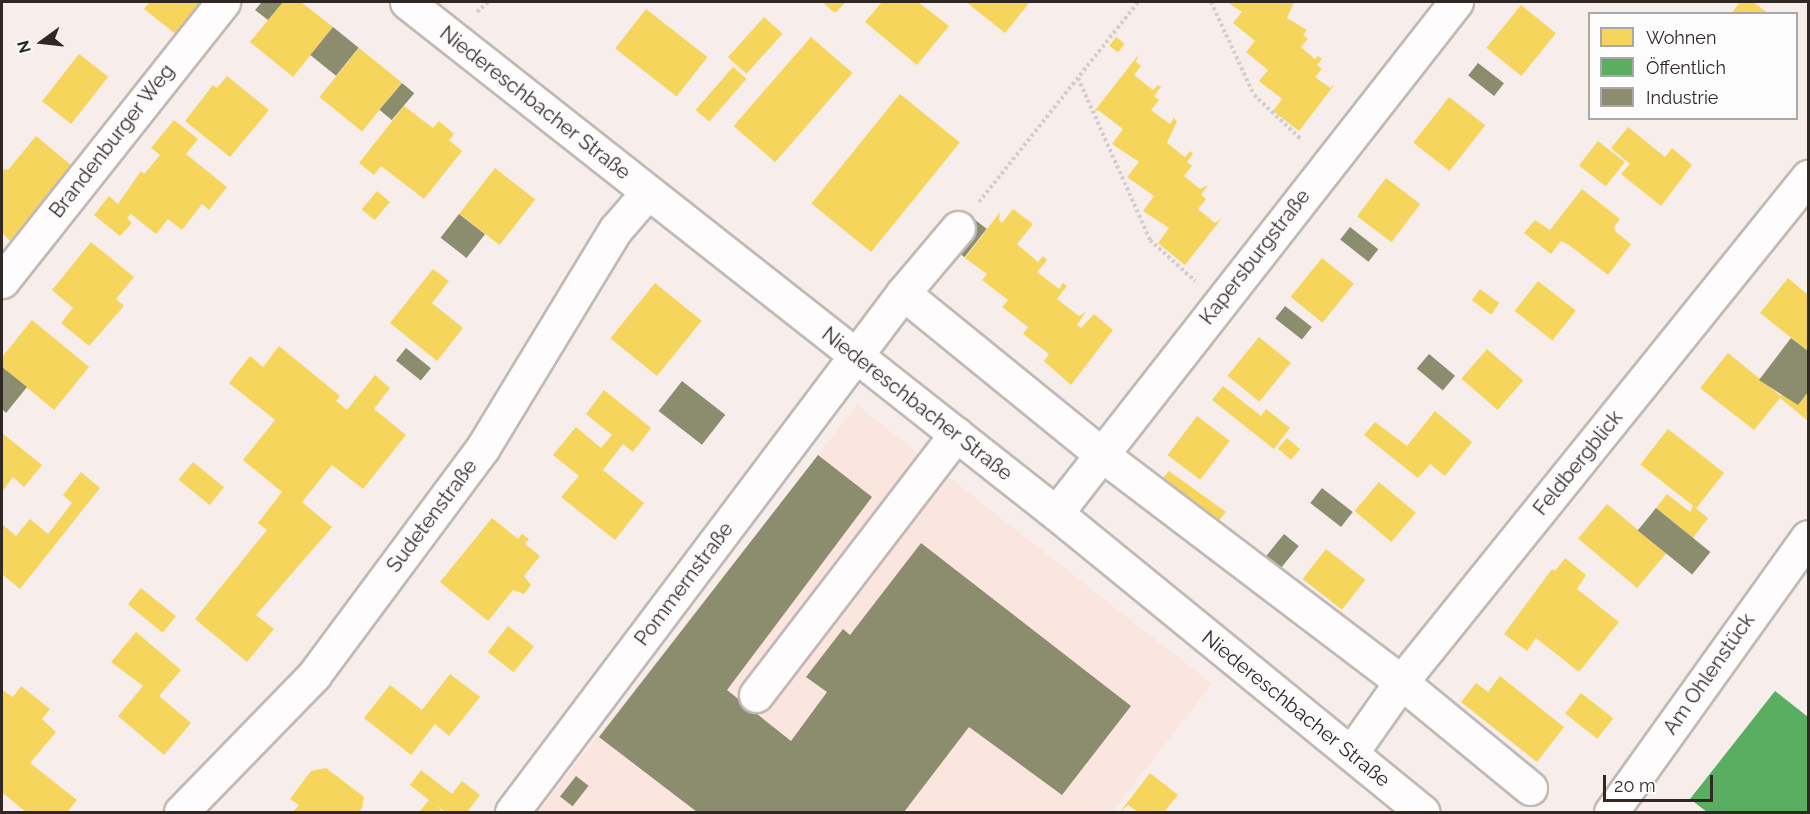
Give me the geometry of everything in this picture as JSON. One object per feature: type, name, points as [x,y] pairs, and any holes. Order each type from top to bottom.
[{"type":"street","name":"Brandenburger Weg","points":[[2,281],[223,2]]},
{"type":"street","name":"Niedereschbacher Straße","points":[[408,2],[1056,513],[1422,813]]},
{"type":"street","name":"Kapersburgstraße","points":[[1056,513],[1220,304],[1326,164],[1456,2]]},
{"type":"street","name":"Feldbergblick","points":[[1351,753],[1401,682],[1809,177]]},
{"type":"street","name":"Sudetenstraße","points":[[181,813],[314,675],[482,449],[616,229],[648,192]]},
{"type":"street","name":"Pommernstraße","points":[[512,813],[903,293],[958,228]]},
{"type":"street","points":[[903,293],[1101,454],[1401,682],[1530,788]]},
{"type":"street","points":[[756,695],[956,434]]},
{"type":"street","name":"Am Ohlenstück","points":[[1611,813],[1809,537]]},
{"type":"path","points":[[958,228],[1138,2]]},
{"type":"path","points":[[1211,2],[1254,95],[1326,164]]},
{"type":"path","points":[[1078,78],[1150,240],[1220,304]]},
{"type":"shaded area","points":[[857,405],[1212,684],[1112,812],[538,812]]},
{"type":"building: Wohnen","points":[[150,2],[204,2],[177,35],[144,9]]},
{"type":"building: Wohnen","points":[[283,2],[301,2],[333,27],[293,77],[250,42]]},
{"type":"building: Wohnen","points":[[822,2],[846,2],[835,13]]},
{"type":"building: Wohnen","points":[[882,2],[918,2],[949,26],[917,65],[865,22]]},
{"type":"building: Wohnen","points":[[966,2],[1030,2],[1005,33]]},
{"type":"building: Wohnen","points":[[1227,2],[1294,2],[1287,18],[1307,30],[1303,35],[1308,39],[1301,47],[1315,59],[1318,56],[1322,59],[1317,65],[1322,69],[1315,77],[1330,88],[1335,84],[1299,131],[1273,111],[1282,99],[1259,81],[1268,70],[1246,52],[1255,41],[1233,23],[1242,12]]},
{"type":"building: Wohnen","points":[[1740,2],[1753,2],[1766,12],[1732,12]]},
{"type":"building: Wohnen","points":[[1521,5],[1556,33],[1521,76],[1486,48]]},
{"type":"building: Wohnen","points":[[646,9],[707,57],[677,96],[615,48]]},
{"type":"building: Wohnen","points":[[764,17],[783,34],[746,74],[728,57]]},
{"type":"building: Wohnen","points":[[811,37],[853,73],[775,162],[734,126]]},
{"type":"building: Wohnen","points":[[1116,37],[1125,44],[1118,52],[1109,46]]},
{"type":"building: Wohnen","points":[[359,48],[402,83],[362,132],[319,97]]},
{"type":"building: Wohnen","points":[[79,54],[108,77],[71,124],[42,101]]},
{"type":"building: Wohnen","points":[[1139,54],[1136,62],[1141,66],[1134,75],[1153,90],[1158,85],[1161,87],[1154,96],[1159,100],[1151,110],[1170,124],[1174,118],[1177,121],[1167,143],[1185,157],[1190,151],[1193,154],[1187,162],[1192,166],[1184,176],[1200,189],[1208,185],[1201,195],[1206,199],[1198,209],[1215,223],[1222,218],[1185,265],[1158,243],[1169,228],[1143,211],[1154,196],[1127,177],[1139,162],[1112,144],[1123,129],[1098,110],[1093,113]]},
{"type":"building: Wohnen","points":[[733,67],[747,79],[709,122],[696,110]]},
{"type":"building: Wohnen","points":[[227,76],[269,110],[230,157],[185,121],[213,85],[217,88]]},
{"type":"building: Wohnen","points":[[900,94],[960,142],[871,252],[811,204]]},
{"type":"building: Wohnen","points":[[1449,97],[1485,125],[1450,171],[1413,143]]},
{"type":"building: Wohnen","points":[[404,106],[433,128],[439,121],[454,134],[449,140],[462,151],[424,199],[381,166],[374,175],[359,163]]},
{"type":"building: Wohnen","points":[[174,120],[198,139],[186,154],[227,187],[209,210],[202,204],[182,230],[168,219],[156,234],[131,214],[127,218],[132,223],[120,236],[94,215],[109,196],[118,204],[141,171],[144,174],[160,155],[151,148]]},
{"type":"building: Wohnen","points":[[1628,127],[1665,157],[1672,148],[1692,165],[1661,206],[1621,174],[1630,164],[1611,148]]},
{"type":"building: Wohnen","points":[[36,136],[71,165],[10,241],[2,233],[2,169],[8,170]]},
{"type":"building: Wohnen","points":[[1598,141],[1625,162],[1606,186],[1579,165]]},
{"type":"building: Wohnen","points":[[495,168],[535,199],[499,245],[459,214]]},
{"type":"building: Wohnen","points":[[1386,178],[1420,204],[1391,242],[1357,216]]},
{"type":"building: Wohnen","points":[[1582,189],[1620,219],[1614,227],[1616,232],[1631,244],[1608,275],[1561,241],[1551,254],[1524,233],[1535,220],[1550,230]]},
{"type":"building: Wohnen","points":[[377,191],[390,202],[375,220],[362,209]]},
{"type":"building: Wohnen","points":[[1013,209],[1033,224],[1017,244],[1038,262],[1043,256],[1047,260],[1037,272],[1059,289],[1063,283],[1067,286],[1057,299],[1079,316],[1086,312],[1077,325],[1081,328],[1094,314],[1113,330],[1071,385],[1044,361],[1049,354],[1023,334],[1028,327],[1002,307],[1008,300],[982,280],[987,274],[965,258],[1000,212],[999,220],[1002,223]]},
{"type":"building: Wohnen","points":[[91,242],[134,277],[116,299],[124,306],[89,346],[61,323],[73,308],[52,290]]},
{"type":"building: Wohnen","points":[[1322,258],[1354,284],[1322,323],[1291,297]]},
{"type":"building: Wohnen","points":[[433,269],[449,281],[432,303],[463,328],[437,361],[390,323]]},
{"type":"building: Wohnen","points":[[1788,278],[1808,295],[1808,351],[1760,313]]},
{"type":"building: Wohnen","points":[[1538,281],[1576,311],[1552,340],[1515,311]]},
{"type":"building: Wohnen","points":[[655,283],[702,321],[657,376],[610,338]]},
{"type":"building: Wohnen","points":[[1480,289],[1499,303],[1491,314],[1472,300]]},
{"type":"building: Wohnen","points":[[32,320],[89,367],[54,410],[2,367],[2,357]]},
{"type":"building: Wohnen","points":[[1259,337],[1291,363],[1259,402],[1228,376]]},
{"type":"building: Wohnen","points":[[279,346],[340,396],[336,401],[347,410],[375,375],[390,388],[374,409],[406,435],[363,489],[332,465],[302,502],[332,527],[256,615],[274,629],[247,662],[195,619],[267,530],[258,523],[282,492],[243,460],[275,420],[229,383],[250,356],[263,367]]},
{"type":"building: Wohnen","points":[[1487,349],[1523,380],[1498,410],[1461,378]]},
{"type":"building: Wohnen","points":[[1728,353],[1781,396],[1783,393],[1798,405],[1808,392],[1808,421],[1780,398],[1754,430],[1700,388]]},
{"type":"building: Wohnen","points":[[1223,386],[1261,416],[1266,409],[1290,428],[1274,449],[1212,400]]},
{"type":"building: Wohnen","points":[[604,390],[651,428],[633,452],[623,444],[603,470],[644,503],[615,540],[561,497],[579,476],[553,455],[576,427],[601,448],[612,435],[586,414]]},
{"type":"building: Wohnen","points":[[1435,411],[1472,442],[1445,476],[1430,464],[1418,478],[1364,435],[1375,422],[1407,446]]},
{"type":"building: Wohnen","points":[[1197,416],[1230,441],[1200,480],[1168,455]]},
{"type":"building: Wohnen","points":[[1668,429],[1724,473],[1696,508],[1640,464]]},
{"type":"building: Wohnen","points":[[2,433],[42,465],[24,487],[13,477],[2,492]]},
{"type":"building: Wohnen","points":[[1287,438],[1300,449],[1291,460],[1278,449]]},
{"type":"building: Wohnen","points":[[193,462],[224,487],[210,505],[179,480]]},
{"type":"building: Wohnen","points":[[1169,471],[1226,512],[1212,529],[1157,485]]},
{"type":"building: Wohnen","points":[[81,472],[100,488],[20,589],[2,574],[2,524],[16,536],[30,519],[48,534],[72,503],[63,495]]},
{"type":"building: Wohnen","points":[[1379,482],[1416,513],[1391,542],[1355,511]]},
{"type":"building: Wohnen","points":[[1667,494],[1690,512],[1693,506],[1708,518],[1693,538],[1656,508]]},
{"type":"building: Wohnen","points":[[1607,504],[1666,553],[1637,588],[1578,538]]},
{"type":"building: Wohnen","points":[[492,518],[518,539],[522,534],[529,539],[525,544],[540,556],[524,576],[531,585],[524,594],[513,590],[488,621],[440,582]]},
{"type":"building: Wohnen","points":[[1326,549],[1365,580],[1342,610],[1303,579]]},
{"type":"building: Wohnen","points":[[1565,558],[1586,575],[1577,589],[1619,622],[1579,672],[1536,638],[1527,651],[1504,634],[1552,569],[1555,571]]},
{"type":"building: Wohnen","points":[[141,588],[176,616],[163,633],[128,604]]},
{"type":"building: Wohnen","points":[[508,626],[534,646],[514,672],[488,652]]},
{"type":"building: Wohnen","points":[[136,632],[181,670],[159,696],[191,723],[164,755],[118,716],[143,686],[111,662]]},
{"type":"building: Wohnen","points":[[450,674],[480,697],[449,736],[435,724],[411,755],[364,718],[390,685],[422,710]]},
{"type":"building: Wohnen","points":[[1500,676],[1564,727],[1537,762],[1461,702],[1476,683],[1488,692]]},
{"type":"building: Wohnen","points":[[21,686],[50,709],[42,719],[56,732],[30,763],[77,800],[67,812],[26,812],[4,794],[2,798],[2,690],[13,697]]},
{"type":"building: Wohnen","points":[[1581,693],[1613,718],[1597,739],[1565,713]]},
{"type":"building: Wohnen","points":[[326,768],[364,797],[359,812],[293,812],[299,805],[290,799],[311,771]]},
{"type":"building: Wohnen","points":[[421,770],[452,794],[462,781],[480,795],[467,812],[445,812],[436,805],[443,812],[419,812],[429,800],[410,785]]},
{"type":"building: Wohnen","points":[[1150,773],[1178,795],[1164,812],[1138,812],[1128,805],[1120,812]]},
{"type":"building: Öffentlich","points":[[1775,691],[1808,717],[1808,812],[1707,812],[1690,799]]},
{"type":"building: Industrie","points":[[262,2],[283,2],[268,20],[255,10]]},
{"type":"building: Industrie","points":[[333,27],[359,48],[336,76],[310,55]]},
{"type":"building: Industrie","points":[[1478,63],[1504,83],[1494,96],[1468,76]]},
{"type":"building: Industrie","points":[[402,83],[414,93],[392,120],[380,110]]},
{"type":"building: Industrie","points":[[459,214],[485,234],[467,258],[441,238]]},
{"type":"building: Industrie","points":[[974,219],[987,229],[964,257],[952,247]]},
{"type":"building: Industrie","points":[[1350,227],[1378,249],[1369,262],[1340,240]]},
{"type":"building: Industrie","points":[[1285,306],[1312,327],[1302,340],[1275,319]]},
{"type":"building: Industrie","points":[[1791,338],[1808,351],[1808,392],[1798,405],[1759,380]]},
{"type":"building: Industrie","points":[[406,348],[431,368],[421,381],[396,360]]},
{"type":"building: Industrie","points":[[1429,354],[1455,376],[1443,390],[1417,369]]},
{"type":"building: Industrie","points":[[2,367],[27,387],[6,413],[2,409]]},
{"type":"building: Industrie","points":[[682,381],[725,415],[702,445],[659,411]]},
{"type":"building: Industrie","points":[[818,455],[872,497],[727,690],[791,741],[827,692],[806,677],[843,629],[850,635],[921,543],[1131,706],[1062,795],[969,727],[904,812],[697,812],[599,737]]},
{"type":"building: Industrie","points":[[1322,488],[1353,512],[1341,527],[1310,503]]},
{"type":"building: Industrie","points":[[1656,508],[1710,552],[1692,575],[1638,531]]},
{"type":"building: Industrie","points":[[1284,534],[1299,546],[1277,572],[1263,560]]},
{"type":"building: Industrie","points":[[576,776],[589,786],[573,806],[560,796]]}]
